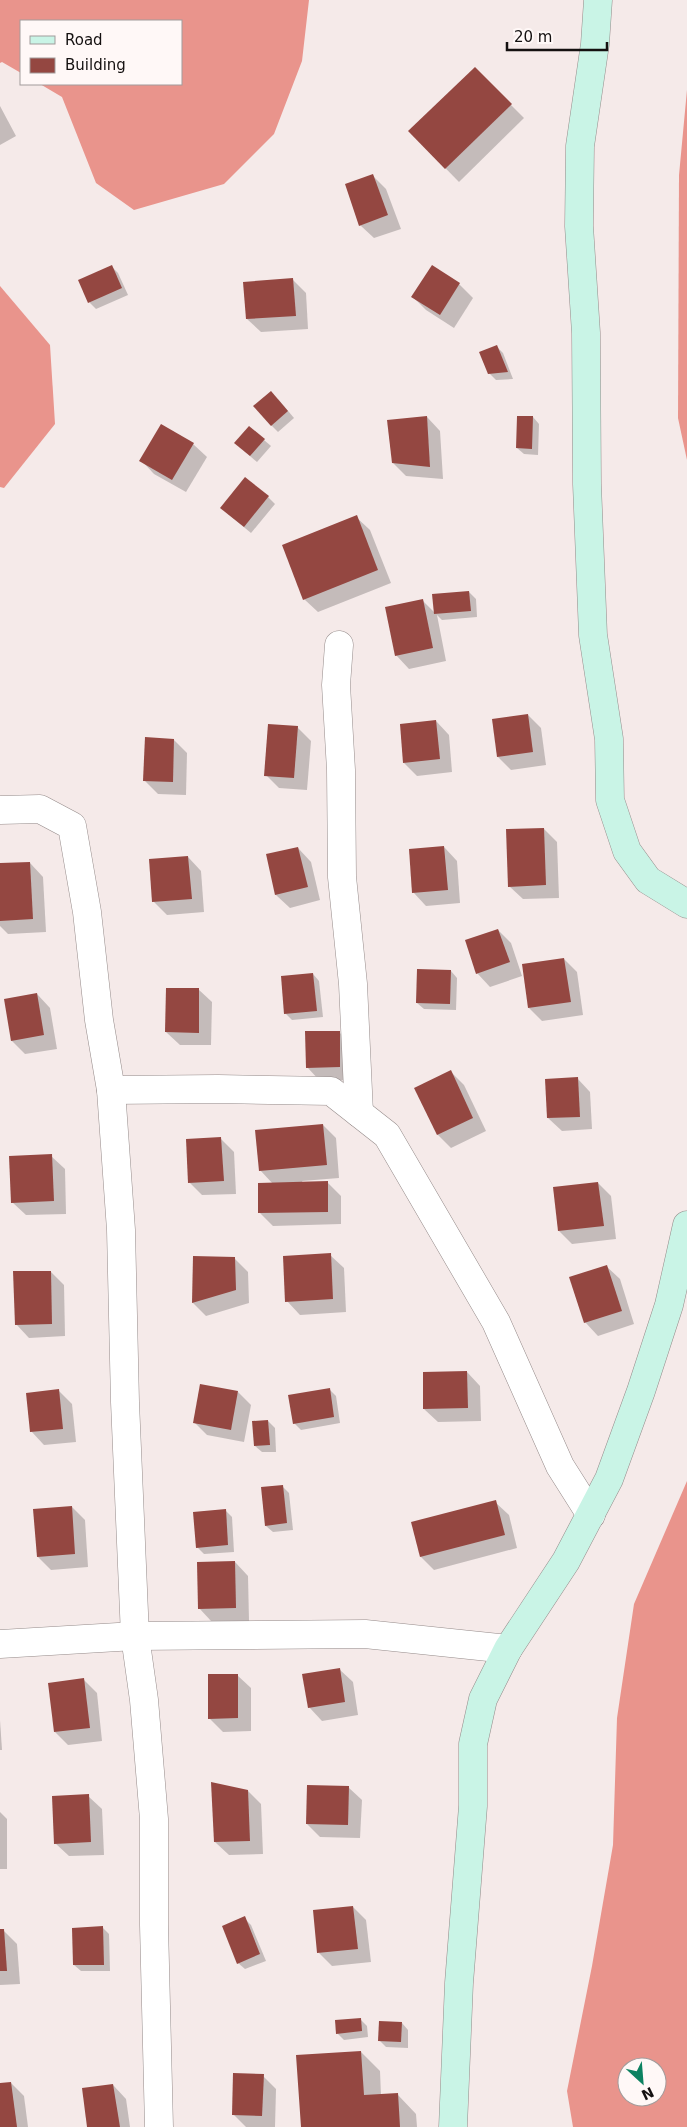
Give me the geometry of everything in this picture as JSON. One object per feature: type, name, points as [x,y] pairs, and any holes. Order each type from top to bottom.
[{"type":"main road","points":[[598,0],[595,44],[580,146],[579,226],[586,333],[587,484],[594,635],[610,739],[610,800],[627,851],[648,880],[687,904]]},
{"type":"main road","points":[[453,2127],[458,1983],[473,1806],[473,1744],[483,1699],[508,1649],[566,1562],[609,1479],[644,1383],[669,1305],[687,1225]]},
{"type":"street","points":[[339,644],[336,686],[341,770],[342,877],[353,984],[359,1113]]},
{"type":"street","points":[[0,810],[40,809],[72,826],[87,912],[99,1020],[111,1090],[121,1230],[125,1402],[135,1636],[144,1700],[154,1819],[154,1935],[159,2127]]},
{"type":"street","points":[[111,1090],[331,1091],[387,1135],[496,1322],[560,1466],[591,1515]]},
{"type":"street","points":[[0,1644],[135,1636],[365,1634],[508,1649]]},
{"type":"shaded area","points":[[0,0],[309,0],[302,61],[274,134],[224,184],[134,210],[96,183],[62,97],[42,85],[182,85],[182,20],[20,20],[20,72],[2,62],[0,63]]},
{"type":"shaded area","points":[[687,90],[687,460],[678,418],[679,175]]},
{"type":"shaded area","points":[[0,286],[50,345],[55,424],[4,488],[0,487]]},
{"type":"shaded area","points":[[687,1481],[687,2127],[573,2127],[567,2091],[592,1966],[613,1845],[617,1718],[634,1604]]},
{"type":"building","points":[[475,67],[512,104],[445,169],[408,131]]},
{"type":"building","points":[[373,174],[388,215],[359,226],[345,184]]},
{"type":"building","points":[[112,265],[122,288],[88,303],[78,280]]},
{"type":"building","points":[[432,265],[460,283],[440,315],[411,297]]},
{"type":"building","points":[[293,278],[296,316],[246,319],[243,282]]},
{"type":"building","points":[[497,345],[508,372],[488,374],[479,352]]},
{"type":"building","points":[[271,391],[288,411],[271,426],[253,406]]},
{"type":"building","points":[[427,416],[430,467],[392,463],[387,420]]},
{"type":"building","points":[[517,416],[533,416],[532,449],[516,448]]},
{"type":"building","points":[[161,424],[194,443],[172,480],[139,461]]},
{"type":"building","points":[[249,426],[265,439],[250,456],[234,443]]},
{"type":"building","points":[[245,477],[269,496],[244,527],[220,508]]},
{"type":"building","points":[[357,515],[378,570],[303,600],[282,545]]},
{"type":"building","points":[[469,591],[471,611],[434,614],[432,594]]},
{"type":"building","points":[[423,599],[433,648],[395,656],[385,607]]},
{"type":"building","points":[[528,714],[533,752],[497,757],[492,719]]},
{"type":"building","points":[[436,720],[440,759],[403,763],[400,724]]},
{"type":"building","points":[[268,724],[298,726],[294,778],[264,776]]},
{"type":"building","points":[[145,737],[174,739],[173,782],[143,781]]},
{"type":"building","points":[[544,828],[546,885],[508,887],[506,829]]},
{"type":"building","points":[[444,846],[448,890],[412,893],[409,849]]},
{"type":"building","points":[[298,847],[308,887],[275,895],[266,854]]},
{"type":"building","points":[[188,856],[192,899],[152,902],[149,859]]},
{"type":"building","points":[[30,862],[33,919],[0,921],[0,863]]},
{"type":"building","points":[[498,929],[510,962],[476,974],[465,940]]},
{"type":"building","points":[[564,958],[571,1002],[528,1008],[522,964]]},
{"type":"building","points":[[417,969],[451,970],[450,1004],[416,1003]]},
{"type":"building","points":[[313,973],[317,1011],[284,1014],[281,976]]},
{"type":"building","points":[[166,988],[199,988],[199,1033],[165,1032]]},
{"type":"building","points":[[37,993],[44,1035],[11,1041],[4,999]]},
{"type":"building","points":[[305,1031],[340,1031],[340,1067],[306,1068]]},
{"type":"building","points":[[451,1070],[473,1118],[437,1135],[414,1088]]},
{"type":"building","points":[[578,1077],[580,1117],[547,1118],[545,1079]]},
{"type":"building","points":[[323,1124],[327,1165],[259,1171],[255,1130]]},
{"type":"building","points":[[221,1137],[224,1181],[188,1183],[186,1139]]},
{"type":"building","points":[[52,1154],[54,1201],[11,1203],[9,1156]]},
{"type":"building","points":[[328,1181],[328,1212],[258,1213],[258,1183]]},
{"type":"building","points":[[598,1182],[604,1226],[558,1231],[553,1187]]},
{"type":"building","points":[[331,1253],[333,1299],[285,1302],[283,1256]]},
{"type":"building","points":[[193,1256],[235,1257],[236,1290],[192,1303]]},
{"type":"building","points":[[607,1265],[622,1311],[584,1323],[569,1277]]},
{"type":"building","points":[[13,1271],[51,1271],[52,1324],[15,1325]]},
{"type":"building","points":[[467,1371],[468,1408],[423,1409],[423,1372]]},
{"type":"building","points":[[200,1384],[238,1391],[231,1430],[193,1423]]},
{"type":"building","points":[[330,1388],[334,1417],[293,1424],[288,1395]]},
{"type":"building","points":[[59,1389],[63,1429],[30,1432],[26,1393]]},
{"type":"building","points":[[268,1420],[270,1445],[254,1446],[252,1421]]},
{"type":"building","points":[[283,1485],[287,1523],[265,1526],[261,1487]]},
{"type":"building","points":[[496,1500],[505,1535],[420,1557],[411,1522]]},
{"type":"building","points":[[72,1506],[75,1554],[37,1557],[33,1509]]},
{"type":"building","points":[[226,1509],[228,1545],[196,1548],[193,1512]]},
{"type":"building","points":[[235,1561],[236,1608],[198,1609],[197,1562]]},
{"type":"building","points":[[340,1668],[345,1702],[308,1708],[302,1674]]},
{"type":"building","points":[[208,1674],[238,1674],[238,1718],[208,1719]]},
{"type":"building","points":[[84,1678],[90,1728],[54,1732],[48,1683]]},
{"type":"building","points":[[211,1782],[248,1790],[250,1841],[214,1842]]},
{"type":"building","points":[[307,1785],[349,1786],[348,1825],[306,1824]]},
{"type":"building","points":[[89,1794],[91,1842],[54,1844],[52,1796]]},
{"type":"building","points":[[353,1906],[358,1949],[317,1953],[313,1910]]},
{"type":"building","points":[[245,1916],[260,1954],[237,1964],[222,1926]]},
{"type":"building","points":[[103,1926],[104,1965],[73,1965],[72,1928]]},
{"type":"building","points":[[0,1929],[4,1929],[7,1971],[0,1971]]},
{"type":"building","points":[[361,2018],[362,2031],[336,2034],[335,2020]]},
{"type":"building","points":[[379,2021],[402,2022],[401,2042],[378,2041]]},
{"type":"building","points":[[361,2051],[364,2095],[398,2093],[400,2127],[301,2127],[296,2055]]},
{"type":"building","points":[[233,2073],[264,2074],[262,2116],[232,2115]]},
{"type":"building","points":[[11,2082],[17,2127],[0,2127],[0,2083]]},
{"type":"building","points":[[113,2084],[120,2127],[87,2127],[82,2088]]}]
